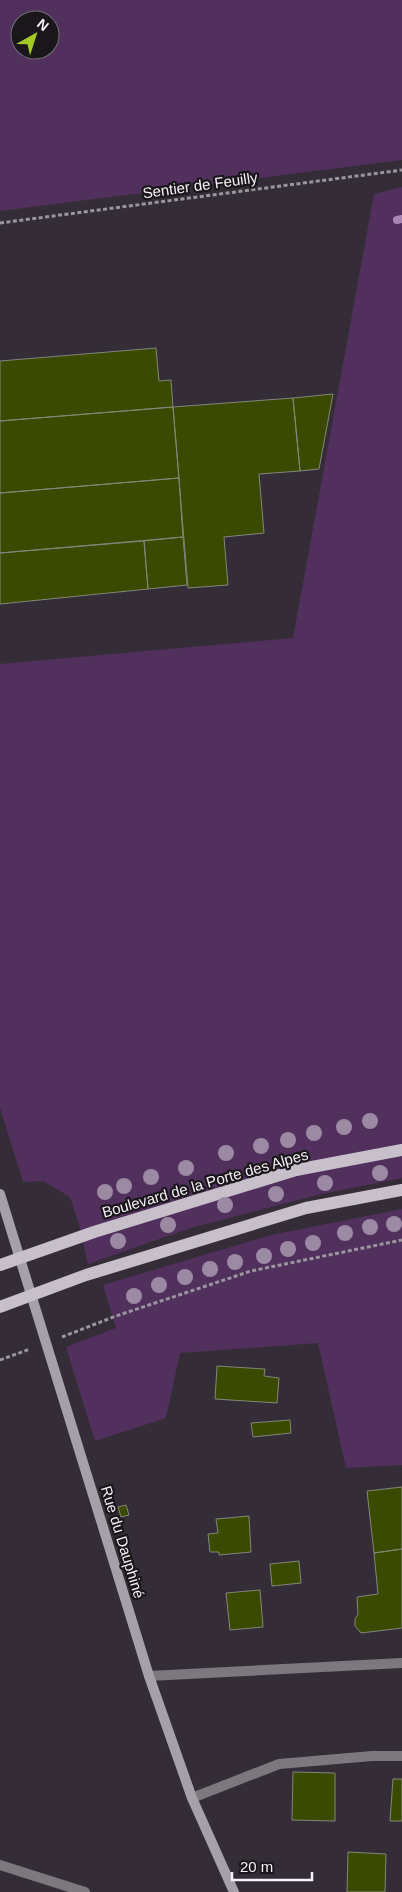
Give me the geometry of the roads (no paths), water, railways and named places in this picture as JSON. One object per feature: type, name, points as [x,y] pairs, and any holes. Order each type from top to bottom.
[{"type":"main road","name":"Boulevard de la Porte des Alpes","points":[[0,1265],[94,1232],[296,1170],[402,1150]]},
{"type":"main road","points":[[0,1307],[86,1275],[306,1208],[402,1190]]},
{"type":"street","name":"Rue du Dauphiné","points":[[0,1194],[149,1676],[192,1798],[234,1892]]},
{"type":"street","points":[[149,1676],[402,1663]]},
{"type":"street","points":[[192,1798],[279,1764],[372,1756],[402,1756]]},
{"type":"street","points":[[0,1865],[85,1892]]},
{"type":"waterway","points":[[397,220],[402,219]]}]
